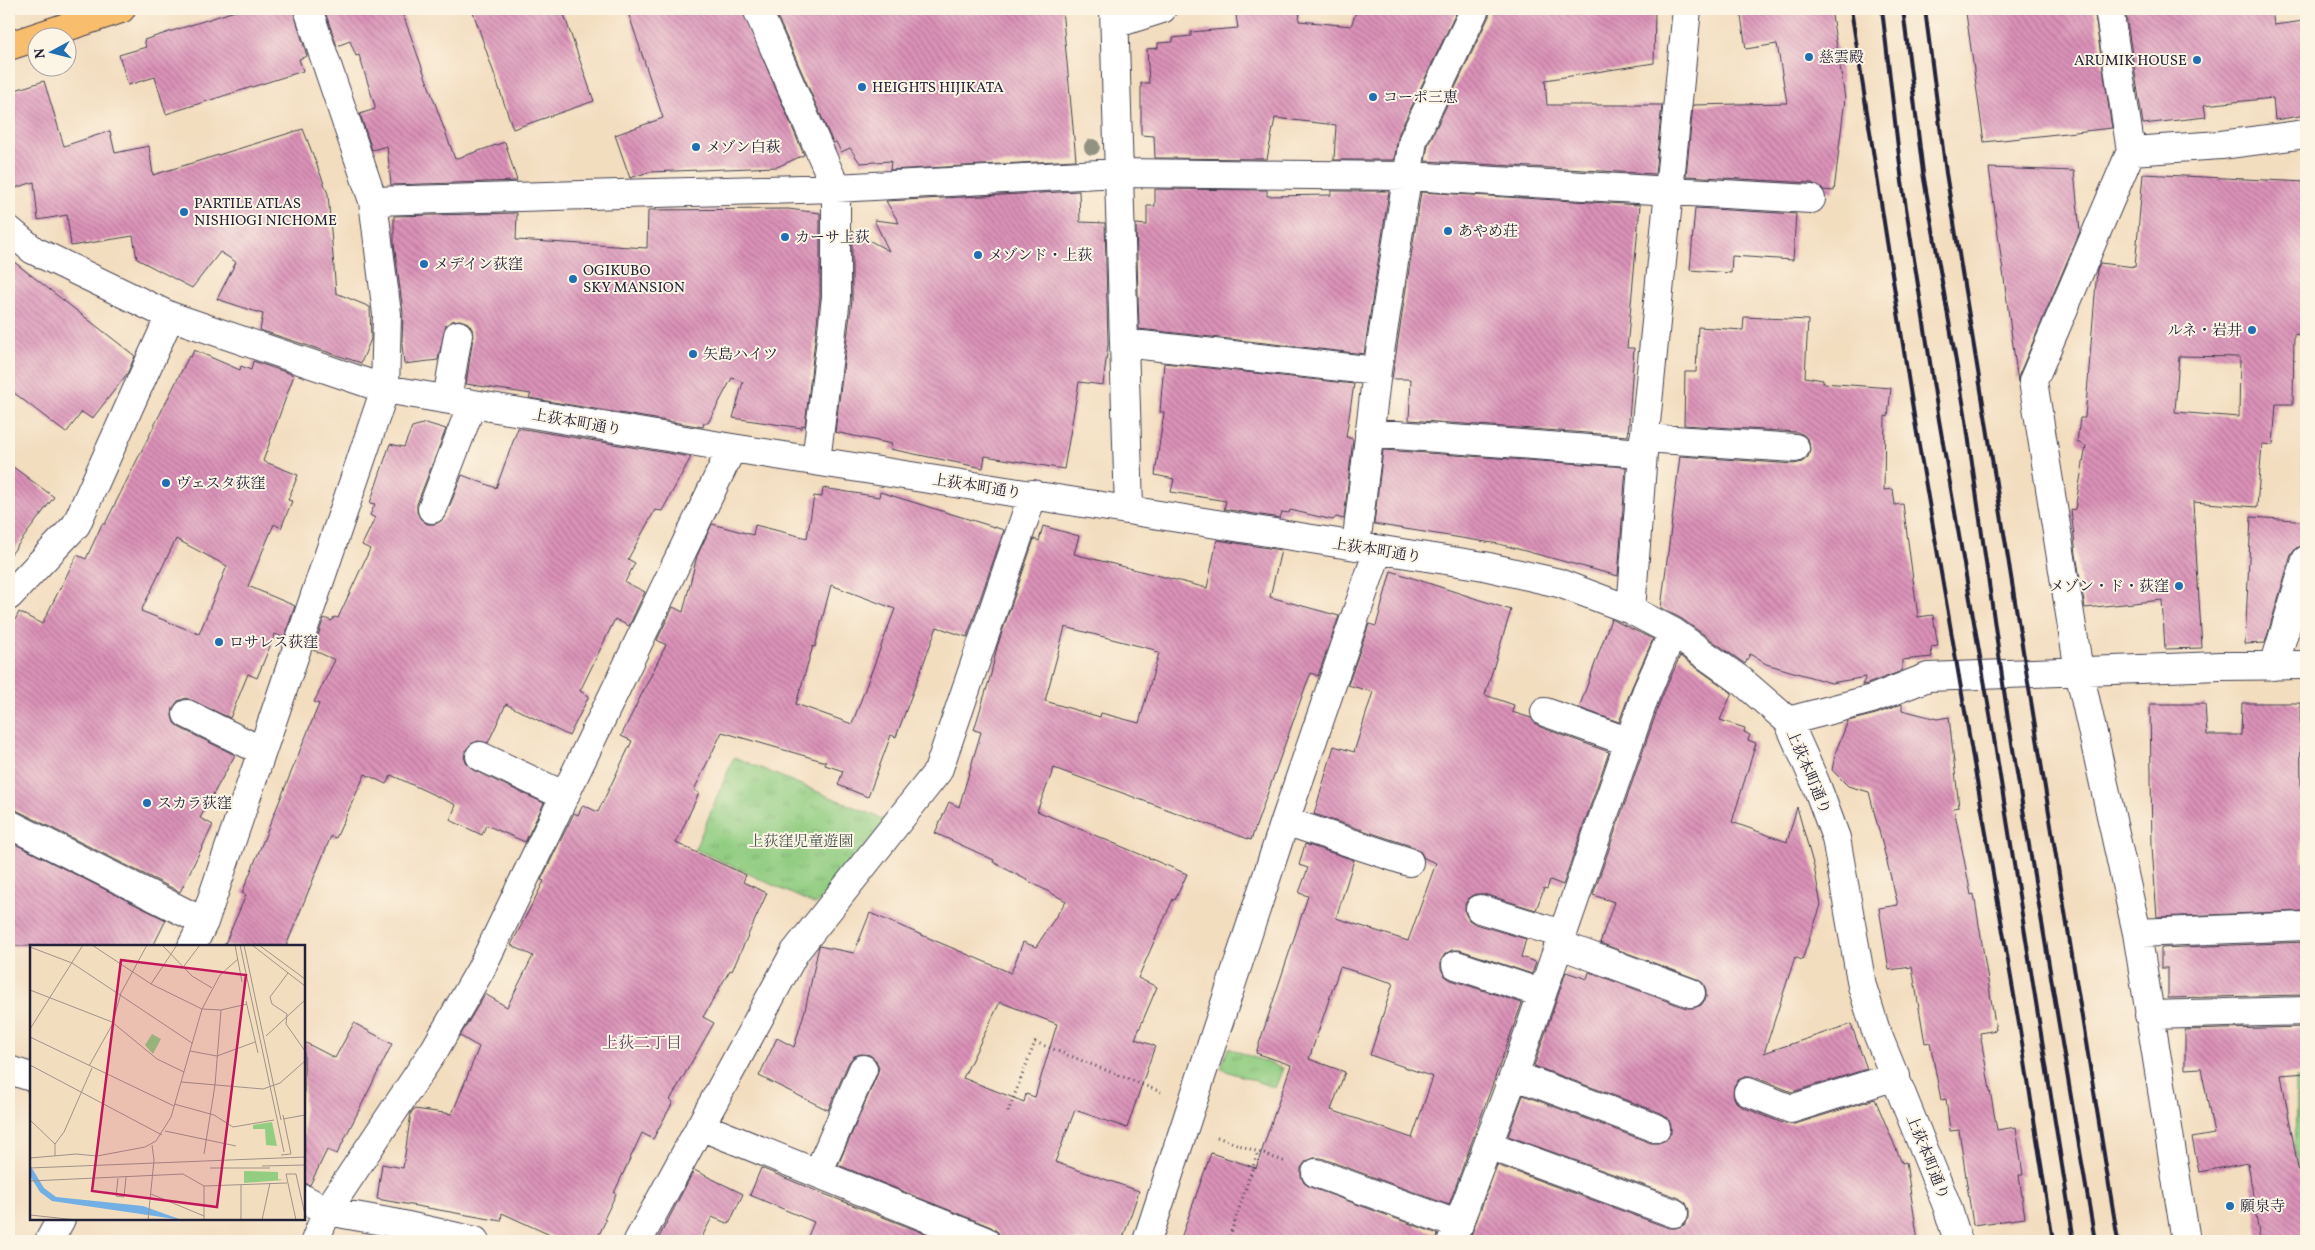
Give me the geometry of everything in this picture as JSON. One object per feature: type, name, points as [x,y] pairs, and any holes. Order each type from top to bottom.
[{"type":"main road","points":[[9,46],[121,9]]},
{"type":"street","points":[[192,945],[204,922],[385,389],[387,314],[373,201],[308,9]]},
{"type":"street","points":[[757,9],[836,188],[836,298],[816,461]]},
{"type":"street","points":[[1129,510],[1115,16],[1162,9]]},
{"type":"street","points":[[1147,1241],[1285,820],[1367,548],[1370,433],[1376,371],[1413,140],[1475,9]]},
{"type":"street","points":[[1632,610],[1644,446],[1687,9]]},
{"type":"street","points":[[2109,9],[2131,151],[2033,380],[2079,671],[2137,933],[2186,1241]]},
{"type":"street","points":[[2131,151],[2221,144],[2306,134]]},
{"type":"street","points":[[373,201],[836,188],[1119,173],[1407,176],[1811,199]]},
{"type":"street","name":"上荻本町通り","points":[[9,230],[33,250],[170,316],[385,389],[732,448],[1484,566],[1559,583],[1632,610],[1673,632],[1743,682],[1788,721],[1816,784],[1836,838],[1862,986],[1875,1028],[1947,1206],[1958,1241]]},
{"type":"street","points":[[9,596],[76,525],[170,316]]},
{"type":"street","points":[[432,508],[459,401],[458,335]]},
{"type":"street","points":[[1124,343],[1376,371]]},
{"type":"street","points":[[1370,433],[1644,446],[1795,448]]},
{"type":"street","points":[[315,1241],[315,1205],[435,1049],[477,977],[732,448]]},
{"type":"street","points":[[638,1241],[795,952],[938,771],[1033,494]]},
{"type":"street","points":[[2274,666],[2306,560]]},
{"type":"street","points":[[1316,1173],[1456,1233],[1514,1075],[1646,693],[1673,632]]},
{"type":"street","points":[[1788,721],[1872,699],[1928,676],[2306,665]]},
{"type":"street","points":[[1545,712],[1629,742]]},
{"type":"street","points":[[187,714],[262,751]]},
{"type":"street","points":[[480,756],[564,796]]},
{"type":"street","points":[[1285,820],[1409,862]]},
{"type":"street","points":[[9,824],[204,922]]},
{"type":"street","points":[[1480,908],[1691,993]]},
{"type":"street","points":[[2137,933],[2306,926]]},
{"type":"street","points":[[1456,965],[1541,993]]},
{"type":"street","points":[[2149,1016],[2306,1011]]},
{"type":"street","points":[[818,1174],[863,1069]]},
{"type":"street","points":[[9,1070],[30,1077]]},
{"type":"street","points":[[1514,1075],[1656,1128]]},
{"type":"street","points":[[1748,1092],[1791,1109],[1896,1076]]},
{"type":"street","points":[[700,1126],[985,1241]]},
{"type":"street","points":[[1488,1145],[1674,1214]]},
{"type":"street","points":[[315,1205],[475,1241]]},
{"type":"street","points":[[50,1241],[60,1220]]},
{"type":"path","points":[[1008,1112],[1035,1042],[1189,1115],[1258,1152],[1316,1173]]},
{"type":"path","points":[[1228,1241],[1258,1152]]},
{"type":"green space","name":"上荻窪児童遊園","points":[[734,757],[890,822],[816,905],[695,849]]},
{"type":"green space","points":[[1228,1048],[1283,1068],[1275,1088],[1221,1069]]},
{"type":"green space","points":[[2306,1078],[2306,1167],[2295,1168],[2296,1079]]},
{"type":"building","points":[[241,9],[293,9],[307,56],[299,59],[303,71],[166,114],[155,77],[128,85],[119,55],[146,47],[144,40]]},
{"type":"building","points":[[324,9],[401,9],[455,159],[505,142],[517,181],[391,185],[387,146],[372,150],[360,114],[375,109],[375,106],[359,55],[356,56],[350,41],[337,46]]},
{"type":"building","points":[[472,9],[562,9],[594,101],[513,129]]},
{"type":"building","points":[[627,9],[742,9],[804,155],[777,167],[649,172],[630,178],[615,135],[663,118]]},
{"type":"building","points":[[774,9],[979,9],[979,12],[1010,9],[1062,9],[1076,160],[890,170],[891,161],[860,163],[850,148],[841,152],[836,142],[833,143]]},
{"type":"building","points":[[1235,9],[1300,10],[1299,21],[1351,26],[1357,9],[1458,9],[1399,133],[1394,160],[1334,160],[1336,125],[1275,118],[1267,159],[1155,158],[1154,136],[1141,135],[1141,83],[1149,83],[1147,49],[1158,48],[1158,43],[1173,42],[1173,38],[1191,36],[1191,32],[1238,28]]},
{"type":"building","points":[[1490,9],[1655,9],[1654,63],[1545,80],[1547,105],[1662,105],[1655,174],[1425,161],[1428,145],[1489,16]]},
{"type":"building","points":[[1740,9],[1831,9],[1845,98],[1834,191],[1823,190],[1812,183],[1686,176],[1693,105],[1787,103],[1777,44],[1746,49]]},
{"type":"building","points":[[1998,9],[2094,9],[2112,128],[1984,142],[1966,13]]},
{"type":"building","points":[[2125,9],[2272,9],[2274,25],[2304,21],[2306,115],[2275,120],[2273,98],[2204,105],[2206,117],[2143,124]]},
{"type":"building","name":"PARTILE ATLAS NISHIOGI NICHOME","points":[[44,81],[64,146],[110,131],[115,153],[149,146],[153,175],[303,129],[328,194],[336,293],[370,307],[371,339],[361,363],[260,330],[263,314],[217,299],[236,262],[220,252],[192,288],[137,259],[133,236],[71,246],[67,215],[38,220],[34,182],[9,190],[9,92]]},
{"type":"building","points":[[1989,168],[2074,171],[2080,231],[2019,375],[2018,382]]},
{"type":"building","points":[[2143,174],[2306,182],[2306,336],[2294,334],[2293,404],[2276,404],[2273,445],[2262,444],[2257,507],[2193,502],[2202,648],[2165,649],[2162,600],[2085,608],[2071,510],[2075,509],[2086,446],[2077,442],[2080,418],[2085,418],[2097,270],[2100,263],[2135,267]],"holes":[[[2179,356],[2240,357],[2239,417],[2175,412]]]},
{"type":"building","points":[[1155,189],[1267,190],[1267,196],[1331,195],[1331,191],[1389,191],[1364,354],[1139,329],[1136,224],[1147,225],[1147,206],[1155,206]]},
{"type":"building","points":[[1079,191],[1080,222],[1105,223],[1108,345],[1103,385],[1079,382],[1064,469],[985,456],[983,468],[890,449],[892,444],[835,432],[852,300],[852,231],[889,251],[874,220],[899,223],[886,201]]},
{"type":"building","points":[[1421,192],[1640,205],[1627,348],[1634,348],[1628,436],[1409,420],[1411,379],[1392,379]]},
{"type":"building","points":[[1695,208],[1796,214],[1793,260],[1732,256],[1731,273],[1690,270]]},
{"type":"building","points":[[788,209],[820,213],[820,297],[805,426],[802,425],[802,428],[733,418],[743,382],[732,378],[708,423],[704,423],[703,427],[529,398],[531,394],[466,384],[473,337],[472,329],[468,323],[460,320],[452,321],[446,325],[438,360],[404,364],[402,344],[403,312],[394,243],[394,216],[517,213],[516,240],[647,248],[648,210]]},
{"type":"building","points":[[9,258],[135,356],[127,374],[92,419],[82,412],[66,433],[9,389]]},
{"type":"building","points":[[1744,317],[1808,320],[1805,377],[1823,380],[1823,383],[1891,388],[1888,417],[1885,416],[1884,490],[1893,489],[1895,505],[1903,504],[1918,617],[1933,615],[1938,646],[1931,647],[1932,657],[1902,660],[1902,671],[1867,684],[1862,685],[1866,677],[1831,683],[1766,664],[1750,654],[1745,664],[1682,619],[1661,608],[1680,456],[1794,464],[1802,462],[1808,457],[1810,450],[1809,441],[1804,435],[1797,432],[1684,425],[1685,372],[1696,372],[1698,327],[1743,330]]},
{"type":"building","points":[[194,350],[240,370],[241,366],[251,370],[253,361],[294,375],[263,461],[298,475],[288,500],[292,501],[281,528],[274,524],[248,586],[295,606],[284,638],[275,634],[257,678],[248,674],[230,718],[186,698],[178,701],[173,708],[172,716],[174,723],[180,728],[235,755],[200,818],[213,825],[180,892],[9,808],[9,632],[19,612],[42,624],[77,555],[86,559],[102,524],[105,524],[189,356],[191,357]],"holes":[[[176,539],[227,566],[199,634],[141,611]]]},
{"type":"building","points":[[1164,363],[1354,384],[1346,437],[1353,439],[1344,519],[1336,517],[1333,520],[1290,510],[1289,513],[1282,512],[1280,518],[1224,509],[1226,501],[1171,492],[1174,479],[1155,475],[1164,412],[1160,412]]},
{"type":"building","points":[[426,423],[446,429],[417,504],[417,512],[420,518],[427,524],[435,524],[446,515],[462,475],[496,488],[518,428],[691,457],[662,511],[655,510],[628,559],[635,563],[625,582],[645,592],[629,626],[615,619],[580,691],[589,696],[569,736],[506,704],[488,743],[478,741],[471,744],[466,750],[464,757],[467,764],[473,770],[544,803],[525,842],[486,825],[482,835],[450,820],[456,805],[391,775],[386,784],[365,774],[336,838],[331,836],[286,945],[224,945],[246,895],[242,893],[319,704],[314,702],[335,660],[313,650],[324,618],[332,621],[334,617],[338,618],[370,549],[362,545],[375,518],[370,515],[375,504],[370,503],[390,444],[404,447],[412,427]]},
{"type":"building","points":[[1383,450],[1626,467],[1618,576],[1499,544],[1374,524]]},
{"type":"building","points":[[9,464],[54,497],[9,557]]},
{"type":"building","points":[[823,488],[879,497],[880,492],[1004,530],[967,637],[937,627],[896,737],[891,735],[868,797],[838,785],[843,771],[825,765],[826,762],[722,732],[694,790],[699,793],[676,843],[746,875],[743,882],[767,893],[732,971],[730,970],[703,1017],[714,1023],[670,1100],[673,1102],[653,1139],[642,1133],[614,1193],[616,1194],[596,1241],[563,1241],[502,1213],[501,1221],[377,1199],[382,1164],[403,1168],[411,1113],[414,1109],[452,1114],[479,1047],[460,1036],[485,994],[507,1007],[533,956],[511,945],[544,881],[541,880],[574,813],[578,815],[583,805],[598,812],[632,741],[621,736],[666,645],[657,640],[673,607],[683,612],[697,556],[712,524],[753,535],[755,525],[807,538],[814,496],[822,497]],"holes":[[[831,585],[895,609],[852,724],[796,704],[813,646],[815,647]]]},
{"type":"building","points":[[2251,517],[2295,520],[2306,523],[2306,545],[2296,548],[2291,555],[2265,643],[2245,644]]},
{"type":"building","points":[[1043,526],[1079,536],[1074,554],[1207,588],[1217,540],[1281,550],[1270,597],[1339,616],[1318,676],[1311,673],[1306,685],[1251,840],[1054,768],[1037,811],[1187,874],[1175,900],[1173,899],[1138,978],[1157,987],[1135,1039],[1155,1046],[1127,1128],[1075,1110],[1055,1162],[1139,1191],[1122,1241],[1000,1241],[998,1232],[991,1227],[838,1165],[877,1075],[879,1068],[876,1060],[870,1055],[861,1054],[854,1056],[849,1062],[828,1110],[759,1076],[777,1038],[794,1047],[805,1010],[819,946],[854,953],[870,913],[1011,973],[1023,942],[1036,947],[1066,901],[993,862],[994,860],[935,833],[949,802],[959,807],[981,732],[974,730],[997,647],[1034,539],[1039,541]],"holes":[[[1065,627],[1155,650],[1154,652],[1159,653],[1139,723],[1101,713],[1100,717],[1045,701]],[[1000,1002],[1057,1024],[1035,1097],[1026,1094],[1024,1102],[963,1078]]]},
{"type":"building","points":[[1391,571],[1511,610],[1485,695],[1514,705],[1512,712],[1531,718],[1540,727],[1609,752],[1563,885],[1550,880],[1547,889],[1544,888],[1536,910],[1484,894],[1476,894],[1469,898],[1465,904],[1465,913],[1469,920],[1475,924],[1526,939],[1521,957],[1536,962],[1532,974],[1460,950],[1452,950],[1445,954],[1441,960],[1441,969],[1445,976],[1451,980],[1522,1003],[1449,1205],[1321,1158],[1306,1161],[1301,1168],[1301,1176],[1304,1183],[1310,1187],[1438,1234],[1437,1241],[1180,1241],[1211,1153],[1256,1168],[1291,1065],[1256,1053],[1308,896],[1299,893],[1308,868],[1299,865],[1305,844],[1354,860],[1336,918],[1408,941],[1436,863],[1424,858],[1420,851],[1414,847],[1314,814],[1334,746],[1354,752],[1373,692],[1348,685],[1369,624],[1376,626]],"holes":[[[1340,967],[1393,983],[1370,1055],[1433,1077],[1412,1138],[1331,1110],[1345,1072],[1309,1059]]]},
{"type":"building","points":[[2306,613],[2306,638],[2300,635]]},
{"type":"building","points":[[1611,619],[1653,639],[1619,722],[1579,708]]},
{"type":"building","points":[[1680,656],[1732,693],[1720,720],[1745,728],[1744,732],[1750,735],[1748,740],[1756,743],[1732,822],[1787,842],[1797,807],[1814,867],[1821,905],[1802,960],[1795,957],[1764,1053],[1851,1024],[1867,1069],[1792,1092],[1754,1077],[1745,1077],[1738,1080],[1734,1086],[1733,1095],[1736,1102],[1742,1107],[1785,1124],[1795,1124],[1875,1099],[1902,1163],[1906,1162],[1918,1241],[1469,1241],[1497,1165],[1669,1228],[1684,1225],[1689,1218],[1689,1210],[1686,1203],[1679,1198],[1508,1136],[1523,1095],[1651,1143],[1666,1140],[1671,1133],[1668,1118],[1661,1113],[1534,1066],[1566,972],[1587,979],[1589,972],[1686,1008],[1694,1008],[1701,1005],[1706,998],[1706,990],[1703,983],[1697,979],[1600,943],[1614,902],[1593,895],[1661,699]]},
{"type":"building","points":[[2242,703],[2300,703],[2302,862],[2306,862],[2306,911],[2157,917],[2152,847],[2150,704],[2205,704],[2207,735],[2241,735]]},
{"type":"building","points":[[1902,704],[1902,710],[1937,719],[1949,717],[1959,807],[1954,808],[1971,895],[1974,894],[1996,1030],[1980,1033],[1997,1130],[2016,1127],[2023,1175],[2019,1175],[2025,1218],[1973,1225],[1959,1130],[1950,1131],[1946,1099],[1941,1100],[1930,1042],[1925,1043],[1912,967],[1889,970],[1879,908],[1898,905],[1869,792],[1848,786],[1832,770],[1836,751],[1848,721],[1876,714]]},
{"type":"building","points":[[9,841],[166,920],[154,945],[9,946]]},
{"type":"building","points":[[2306,942],[2306,992],[2302,992],[2302,995],[2168,998],[2168,968],[2161,968],[2161,948]]},
{"type":"building","points":[[354,1023],[392,1044],[337,1154],[327,1150],[310,1185],[305,1183],[305,1043],[335,1058]]},
{"type":"building","points":[[2304,1027],[2306,1073],[2281,1075],[2302,1189],[2306,1188],[2306,1241],[2260,1241],[2248,1163],[2199,1172],[2192,1138],[2214,1134],[2201,1068],[2185,1069],[2185,1030]]},
{"type":"building","points":[[761,1168],[944,1241],[806,1241],[814,1222],[750,1195]]},
{"type":"building","points":[[694,1170],[743,1194],[729,1224],[712,1217],[700,1241],[657,1241]]},
{"type":"railway","points":[[1851,9],[1915,422],[2020,1030],[2053,1241]]},
{"type":"railway","points":[[1882,9],[1902,182],[1939,420],[1992,726],[2074,1241]]},
{"type":"railway","points":[[1903,9],[1923,173],[1965,413],[2008,719],[2095,1241]]},
{"type":"railway","points":[[1925,9],[1946,173],[2118,1241]]},
{"type":"place","name":"慈雲殿","points":[[1809,57]]},
{"type":"place","name":"ARUMIK HOUSE","points":[[2197,60]]},
{"type":"place","name":"HEIGHTS HIJIKATA","points":[[862,87]]},
{"type":"place","name":"コーポ三恵","points":[[1373,97]]},
{"type":"place","name":"メゾン白萩","points":[[696,147]]},
{"type":"place","name":"PARTILE ATLAS NISHIOGI NICHOME","points":[[184,212]]},
{"type":"place","name":"あやめ荘","points":[[1448,231]]},
{"type":"place","name":"カーサ上荻","points":[[785,237]]},
{"type":"place","name":"メゾンド・上荻","points":[[978,255]]},
{"type":"place","name":"メデイン荻窪","points":[[424,264]]},
{"type":"place","name":"OGIKUBO SKY MANSION","points":[[573,279]]},
{"type":"place","name":"ルネ・岩井","points":[[2252,330]]},
{"type":"place","name":"矢島ハイツ","points":[[693,354]]},
{"type":"place","name":"ヴェスタ荻窪","points":[[166,483]]},
{"type":"place","name":"メゾン・ド・荻窪","points":[[2179,586]]},
{"type":"place","name":"ロサレス荻窪","points":[[219,642]]},
{"type":"place","name":"スカラ荻窪","points":[[147,803]]},
{"type":"place","name":"願泉寺","points":[[2230,1206]]},
{"type":"district","name":"上荻二丁目","points":[[642,1042]]}]
